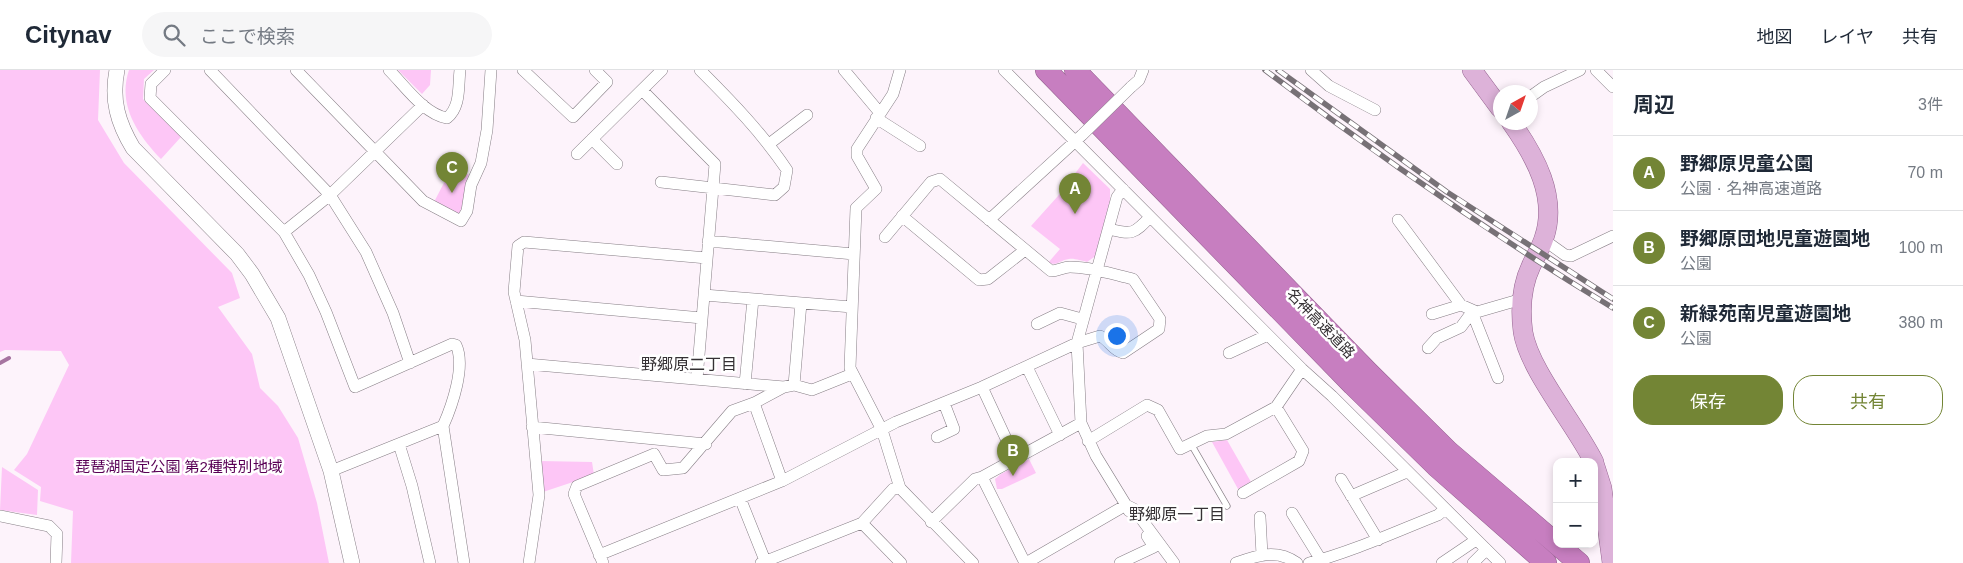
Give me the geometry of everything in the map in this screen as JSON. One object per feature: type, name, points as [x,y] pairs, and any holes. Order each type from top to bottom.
[{"type":"highway","name":"名神高速道路","points":[[1046,70],[1353,385],[1436,466],[1546,563]]},
{"type":"highway","name":"名神高速道路","points":[[1075,70],[1368,372],[1448,451],[1579,563]]},
{"type":"main road","points":[[1472,70],[1493,98]]},
{"type":"main road","points":[[1516,130],[1535,161],[1546,191],[1548,223],[1544,240],[1525,280],[1522,299],[1524,335],[1528,350],[1592,458]]},
{"type":"main road","points":[[1598,469],[1607,485],[1612,563]]},
{"type":"street","points":[[117,70],[114,90],[115,109],[122,130],[134,148],[237,254],[274,310],[288,344],[331,471],[352,563]]},
{"type":"street","points":[[165,70],[151,84],[150,98],[284,232],[309,275],[326,312],[354,387],[452,344],[456,345],[460,359],[456,386],[450,410],[442,426],[464,563]]},
{"type":"street","points":[[210,70],[330,195],[366,252],[392,314],[410,364]]},
{"type":"street","points":[[296,70],[423,201],[461,221],[466,212],[471,185],[481,163],[487,130],[491,70]]},
{"type":"street","points":[[389,70],[423,105],[438,116],[447,118],[454,113],[458,102],[460,70]]},
{"type":"street","points":[[523,70],[573,117],[607,82],[595,70]]},
{"type":"street","points":[[577,154],[662,70]]},
{"type":"street","points":[[661,182],[776,195],[784,187],[788,170],[770,144],[700,70]]},
{"type":"street","points":[[844,70],[878,115],[920,146]]},
{"type":"street","points":[[900,70],[893,94],[857,149],[857,156],[876,189],[856,208],[850,368],[882,430],[900,488],[972,563]]},
{"type":"street","points":[[1004,70],[1080,137],[1123,189],[1150,217],[1302,370],[1332,396],[1500,563]]},
{"type":"street","points":[[989,220],[1139,80],[1143,70]]},
{"type":"street","points":[[1311,70],[1329,86],[1375,110]]},
{"type":"street","points":[[1538,91],[1580,70]]},
{"type":"street","points":[[1596,70],[1613,87]]},
{"type":"street","points":[[642,90],[715,164],[697,379]]},
{"type":"street","points":[[284,232],[330,195],[423,105]]},
{"type":"street","points":[[770,144],[807,115]]},
{"type":"street","points":[[592,139],[617,164]]},
{"type":"street","points":[[789,386],[754,403],[732,411],[706,444],[683,468],[663,470],[654,454],[577,486],[574,494],[601,559],[782,481],[882,430],[982,388],[1077,343],[1100,336],[1107,340],[1115,350],[1123,353],[1159,329],[1160,319],[1133,279],[1098,270],[1067,266],[1051,271],[940,179],[931,182],[886,236]]},
{"type":"street","points":[[1120,563],[1154,547],[1126,505],[1088,441],[1081,423],[1077,343],[1082,319],[1098,270],[1117,197],[1123,189]]},
{"type":"street","points":[[902,216],[979,280],[988,279],[1025,250]]},
{"type":"street","points":[[1109,228],[1127,234],[1138,230],[1150,217]]},
{"type":"street","points":[[1398,220],[1461,305],[1472,312],[1477,312],[1522,299]]},
{"type":"street","points":[[1544,240],[1565,256],[1571,256],[1613,236]]},
{"type":"street","points":[[708,241],[854,254]]},
{"type":"street","points":[[529,563],[538,512],[533,481],[532,427],[527,364],[514,292],[518,246],[524,242],[707,258]]},
{"type":"street","points":[[704,295],[852,307]]},
{"type":"street","points":[[745,384],[753,299]]},
{"type":"street","points":[[516,301],[702,318]]},
{"type":"street","points":[[789,386],[801,303]]},
{"type":"street","points":[[1432,314],[1461,305]]},
{"type":"street","points":[[1428,348],[1437,338],[1461,327],[1472,312]]},
{"type":"street","points":[[1472,312],[1498,378]]},
{"type":"street","points":[[1037,324],[1060,313],[1082,319]]},
{"type":"street","points":[[1229,353],[1268,335]]},
{"type":"street","points":[[527,364],[745,384],[789,386],[812,390],[852,374]]},
{"type":"street","points":[[1027,367],[1060,435]]},
{"type":"street","points":[[1088,441],[1147,405],[1158,410],[1180,449],[1207,436],[1226,434],[1276,407],[1302,370]]},
{"type":"street","points":[[982,388],[1015,458]]},
{"type":"street","points":[[754,403],[782,481]]},
{"type":"street","points":[[937,436],[954,429],[944,403]]},
{"type":"street","points":[[1243,493],[1299,462],[1303,451],[1276,407]]},
{"type":"street","points":[[931,522],[975,479],[982,477],[1081,423]]},
{"type":"street","points":[[331,471],[442,426]]},
{"type":"street","points":[[532,427],[706,444]]},
{"type":"street","points":[[400,444],[430,563]]},
{"type":"street","points":[[1352,496],[1407,472]]},
{"type":"street","points":[[982,477],[1026,563],[1126,505]]},
{"type":"street","points":[[1341,479],[1378,540]]},
{"type":"street","points":[[740,498],[764,562],[862,523],[893,489],[900,488]]},
{"type":"street","points":[[1126,505],[1134,509],[1174,563]]},
{"type":"street","points":[[1292,513],[1315,562],[1378,540],[1438,515],[1445,509]]},
{"type":"street","points":[[0,516],[49,526],[57,534],[56,563]]},
{"type":"street","points":[[1260,517],[1262,555]]},
{"type":"street","points":[[862,523],[901,563]]},
{"type":"street","points":[[1442,563],[1476,540]]},
{"type":"street","points":[[1473,563],[1486,550]]},
{"type":"street","points":[[1236,563],[1276,553],[1298,563]]},
{"type":"lane","points":[[1191,444],[1227,506]]},
{"type":"green space","name":"琵琶湖国定公園 第2種特別地域","points":[[0,70],[100,70],[98,120],[124,163],[232,273],[240,298],[218,307],[252,354],[260,388],[278,406],[298,438],[317,503],[329,563],[71,563],[73,511],[40,501],[41,487],[14,470],[27,454],[69,365],[61,351],[5,350],[0,352]]},
{"type":"green space","points":[[129,70],[154,70],[144,79],[143,99],[181,137],[161,159],[145,140],[132,119],[126,95]]},
{"type":"green space","points":[[398,70],[431,70],[430,85],[422,94]]},
{"type":"green space","points":[[1083,163],[1110,189],[1110,202],[1097,255],[1087,262],[1071,259],[1054,264],[1048,263],[1060,249],[1031,226],[1058,196]]},
{"type":"green space","points":[[469,174],[460,215],[434,202],[446,179]]},
{"type":"green space","points":[[1227,440],[1251,482],[1238,489],[1212,442]]},
{"type":"green space","points":[[1029,459],[1036,473],[1002,489],[997,489],[995,479]]},
{"type":"green space","points":[[540,461],[592,462],[594,475],[543,492]]},
{"type":"green space","points":[[2,467],[38,490],[37,515],[0,510]]},
{"type":"waterway","points":[[0,363],[9,358]]},
{"type":"railway","points":[[1265,70],[1436,194],[1613,308]]},
{"type":"railway","points":[[1278,70],[1447,192],[1613,299]]},
{"type":"place","name":"新緑苑南児童遊園地","points":[[452,193]]},
{"type":"place","name":"野郷原児童公園","points":[[1075,214]]},
{"type":"place","name":"野郷原団地児童遊園地","points":[[1013,476]]},
{"type":"district","name":"野郷原二丁目","points":[[689,364]]},
{"type":"district","name":"野郷原一丁目","points":[[1177,514]]}]
